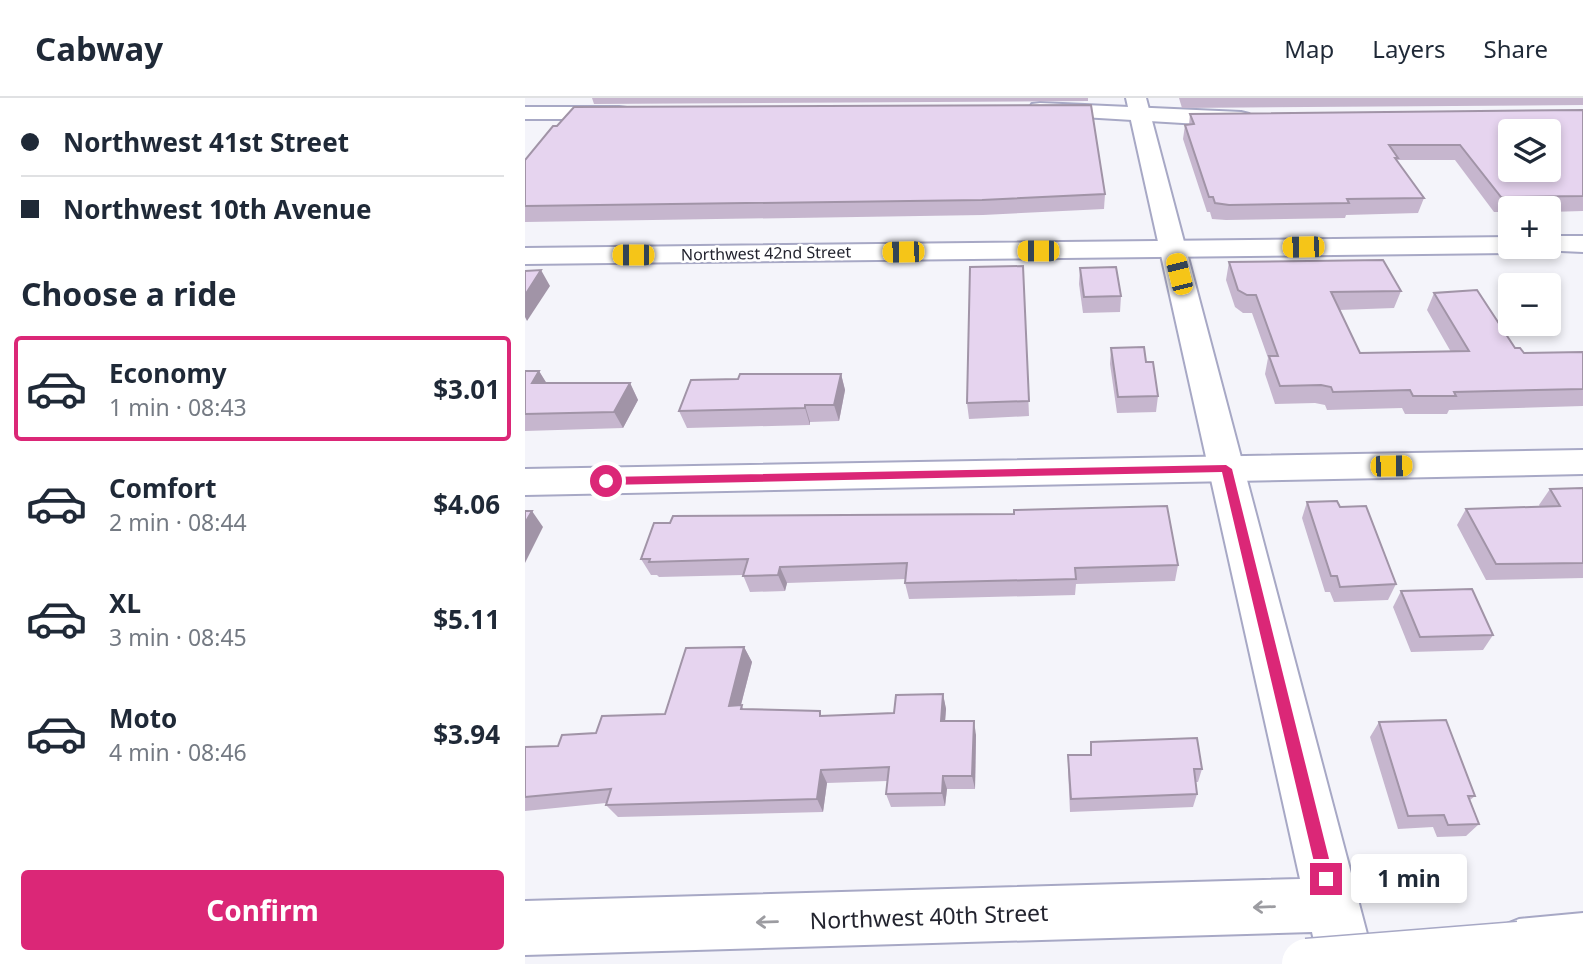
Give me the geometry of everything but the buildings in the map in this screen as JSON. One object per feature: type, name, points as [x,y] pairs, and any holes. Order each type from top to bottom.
[{"type":"main road","points":[[1138,105],[1347,964]]},
{"type":"main road","points":[[1023,109],[1138,105],[1197,119],[1266,118]]},
{"type":"main road","points":[[534,113],[633,113]]},
{"type":"main road","points":[[1561,244],[1583,244]]},
{"type":"main road","name":"Northwest 42nd Street","points":[[525,256],[1498,245]]},
{"type":"main road","points":[[525,482],[1583,462]]},
{"type":"main road","name":"Northwest 40th Street","points":[[525,929],[1332,905]]},
{"type":"main road","points":[[1307,964],[1583,941]]},
{"type":"route","points":[[606,481],[1226,469],[1326,879]]}]
